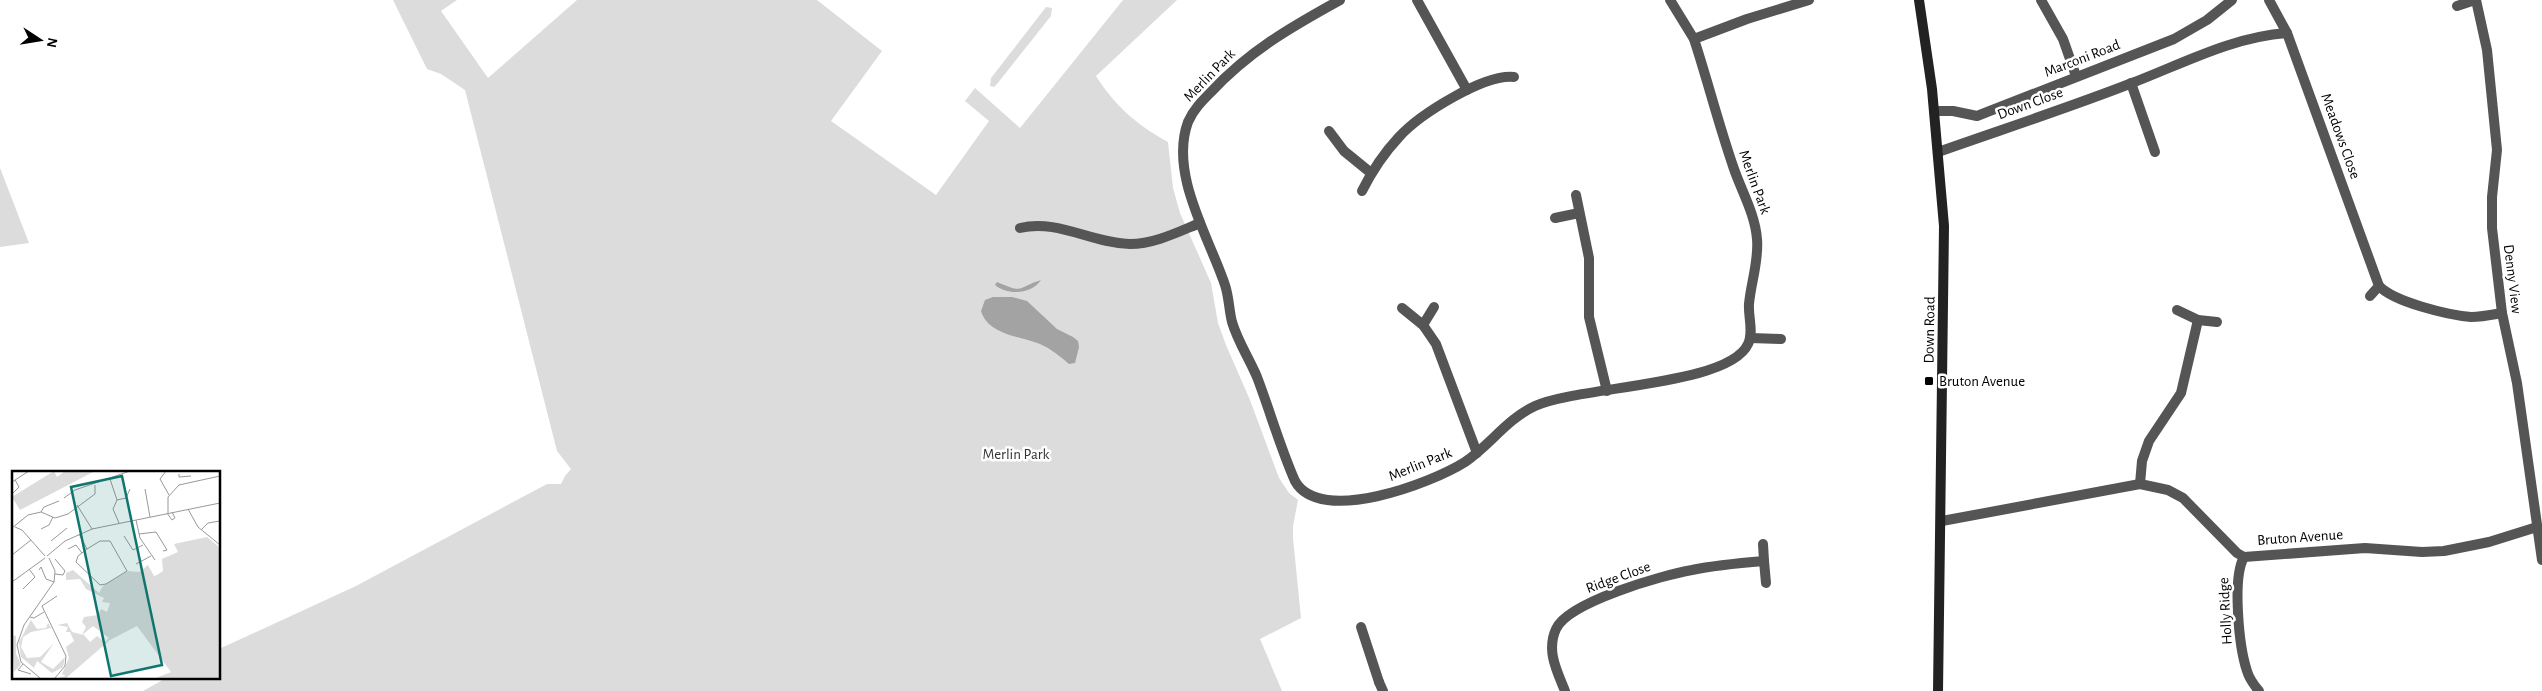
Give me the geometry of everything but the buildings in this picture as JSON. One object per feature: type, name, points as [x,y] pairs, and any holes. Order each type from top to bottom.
[{"type":"street","name":"Merlin Park","points":[[1340,0],[1277,35],[1232,70],[1194,110],[1186,131],[1184,155],[1189,192],[1226,286],[1232,322],[1239,342],[1254,371],[1289,468],[1301,490],[1322,499],[1346,501],[1367,498],[1438,475],[1465,462],[1510,422],[1536,405],[1564,396],[1607,391],[1711,369],[1740,356],[1750,338],[1749,311],[1757,249],[1756,231],[1734,169],[1694,39],[1670,0]]},
{"type":"street","points":[[1417,0],[1467,90]]},
{"type":"street","points":[[1694,39],[1747,19],[1809,0]]},
{"type":"street","name":"Down Road","points":[[1918,0],[1934,111],[1944,236],[1942,521],[1938,691]]},
{"type":"street","points":[[2042,0],[2063,39],[2076,76]]},
{"type":"street","name":"Marconi Road","points":[[1934,111],[1953,111],[1977,116],[2183,34],[2218,12],[2232,0]]},
{"type":"street","name":"Meadows Close","points":[[2269,0],[2288,33],[2379,286]]},
{"type":"street","name":"Denny View","points":[[2458,6],[2476,0],[2487,50],[2494,102],[2497,150],[2491,219],[2502,313],[2517,383],[2542,560]]},
{"type":"street","name":"Down Close","points":[[1938,152],[2131,83],[2225,45],[2263,36],[2288,33]]},
{"type":"street","points":[[1362,191],[1371,173],[1400,135],[1423,117],[1467,90],[1494,78],[1514,77]]},
{"type":"street","points":[[2131,83],[2154,152]]},
{"type":"street","points":[[1329,131],[1344,151],[1371,173]]},
{"type":"street","points":[[1576,195],[1589,258],[1590,318],[1607,391]]},
{"type":"street","points":[[1555,218],[1579,213]]},
{"type":"street","points":[[1020,228],[1041,224],[1129,244],[1154,241],[1200,223]]},
{"type":"street","points":[[2370,296],[2379,286],[2388,294],[2459,315],[2478,317],[2502,313]]},
{"type":"street","points":[[1424,325],[1434,307]]},
{"type":"street","points":[[1402,308],[1424,325],[1436,344],[1477,453]]},
{"type":"street","points":[[2177,310],[2198,320],[2217,322]]},
{"type":"street","points":[[2140,484],[2142,461],[2149,441],[2181,393],[2198,320]]},
{"type":"street","points":[[1750,338],[1781,340]]},
{"type":"street","name":"Bruton Avenue","points":[[1942,521],[2140,484],[2168,490],[2183,498],[2237,553],[2244,556],[2365,548],[2422,552],[2444,551],[2488,542],[2537,528]]},
{"type":"street","points":[[1763,544],[1766,583]]},
{"type":"street","name":"Holly Ridge","points":[[2244,556],[2238,570],[2240,634],[2247,670],[2259,691]]},
{"type":"street","name":"Ridge Close","points":[[1565,691],[1551,649],[1558,626],[1572,611],[1608,596],[1673,574],[1717,566],[1764,561]]},
{"type":"street","points":[[1361,626],[1381,687]]},
{"type":"green space","points":[[393,0],[457,0],[441,11],[488,78],[577,0],[817,0],[882,51],[831,121],[936,195],[989,121],[965,101],[975,88],[1020,128],[1123,0],[1177,0],[1096,76],[1119,106],[1146,129],[1168,142],[1173,188],[1180,213],[1211,283],[1218,323],[1250,400],[1279,478],[1289,493],[1298,500],[1293,526],[1293,538],[1301,618],[1260,639],[1282,691],[143,691],[166,678],[220,678],[220,649],[356,586],[547,484],[561,484],[571,469],[557,451],[465,90],[441,74],[427,69]]},
{"type":"green space","points":[[1046,7],[1052,8],[1051,16],[997,84],[994,87],[990,86],[991,78]]},
{"type":"green space","points":[[0,168],[29,243],[0,247]]},
{"type":"shaded area","points":[[1041,280],[1032,288],[1020,292],[1006,291],[995,285],[997,282],[1017,289]]},
{"type":"shaded area","points":[[993,297],[1012,297],[1027,301],[1057,329],[1078,341],[1079,347],[1075,363],[1069,364],[1044,346],[1006,334],[990,325],[981,311],[985,300]]},
{"type":"place","name":"Bruton Avenue","points":[[1929,381]]}]
